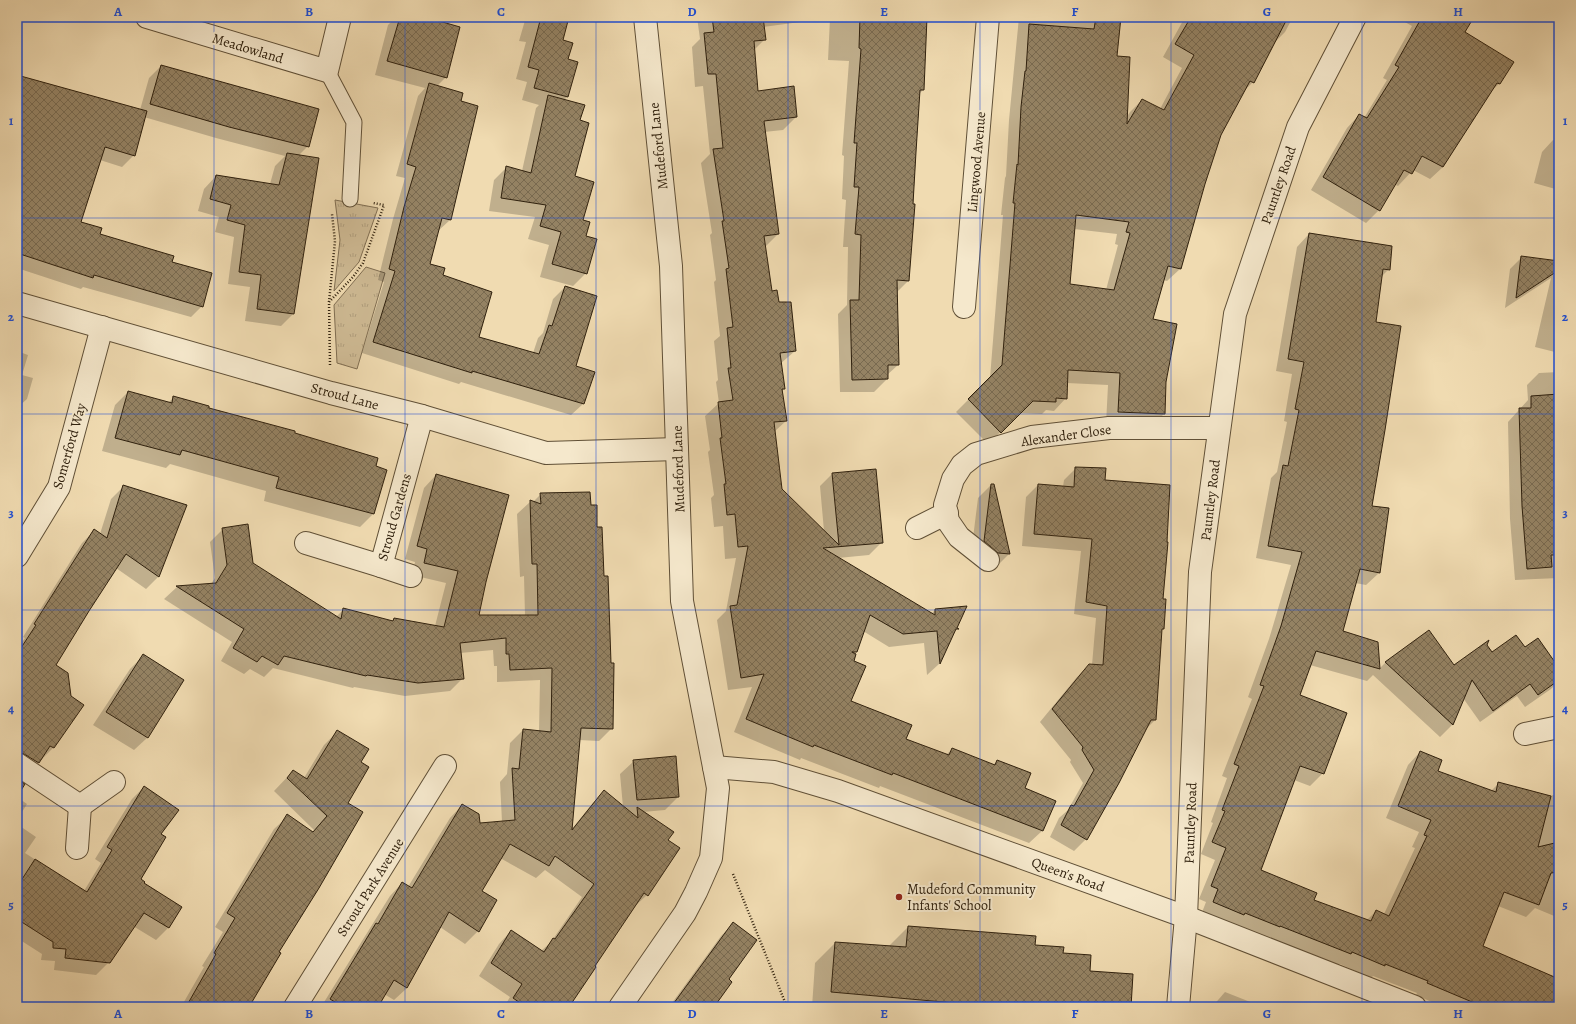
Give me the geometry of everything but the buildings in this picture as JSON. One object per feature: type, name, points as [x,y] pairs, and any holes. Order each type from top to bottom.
[{"type":"street","name":"Meadowland","points":[[147,17],[327,72]]},
{"type":"street","points":[[327,72],[340,17]]},
{"type":"street","name":"Mudeford Lane","points":[[620,1007],[685,913],[696,892],[711,858],[718,788],[682,601],[671,266],[645,17]]},
{"type":"street","name":"Lingwood Avenue","points":[[964,307],[988,17]]},
{"type":"street","name":"Pauntley Road","points":[[1178,1007],[1186,917],[1200,572],[1234,314],[1298,127],[1355,17]]},
{"type":"street","name":"Stroud Lane","points":[[17,303],[331,393],[422,416],[546,453],[677,449]]},
{"type":"street","name":"Somerford Way","points":[[17,556],[59,487],[102,327]]},
{"type":"street","name":"Stroud Gardens","points":[[306,543],[381,566],[422,416]]},
{"type":"street","name":"Alexander Close","points":[[988,560],[959,537],[948,521],[945,505],[951,485],[962,465],[976,454],[1032,437],[1109,428],[1219,428]]},
{"type":"street","points":[[917,528],[947,513]]},
{"type":"street","points":[[381,566],[411,576]]},
{"type":"street","points":[[1525,734],[1559,726]]},
{"type":"street","points":[[17,764],[80,806]]},
{"type":"street","name":"Stroud Park Avenue","points":[[295,1007],[445,766]]},
{"type":"street","name":"Queen's Road","points":[[714,767],[774,772],[838,791],[1186,917],[1415,1007]]},
{"type":"street","points":[[80,806],[114,782]]},
{"type":"street","points":[[77,848],[80,806]]},
{"type":"lane","points":[[327,72],[354,122],[350,199]]},
{"type":"path","points":[[329,302],[353,277],[363,263],[384,205],[331,196],[336,241],[329,302],[331,393]]},
{"type":"path","points":[[732,872],[787,1007]]},
{"type":"green space","points":[[335,200],[378,208],[359,262],[334,291],[340,240]]},
{"type":"green space","points":[[366,267],[385,273],[357,369],[337,363],[334,305]]},
{"type":"place","name":"Mudeford Community Infants' School","points":[[899,897]]}]
